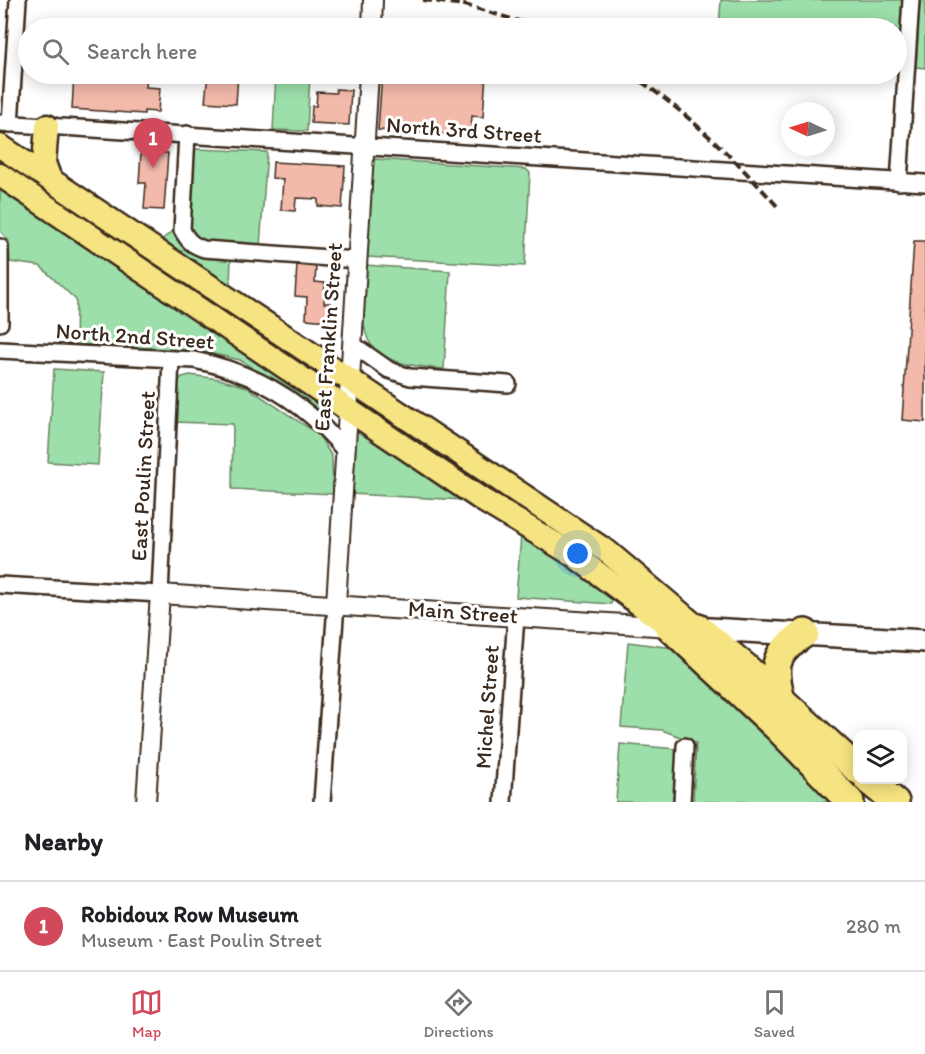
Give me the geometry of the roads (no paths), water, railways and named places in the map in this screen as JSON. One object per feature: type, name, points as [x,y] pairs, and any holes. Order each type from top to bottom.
[{"type":"highway","points":[[670,627],[780,730],[850,802]]},
{"type":"highway","points":[[698,628],[853,765]]},
{"type":"highway","points":[[781,700],[776,679],[778,661],[784,648],[805,633]]},
{"type":"highway","points":[[873,784],[895,802]]},
{"type":"main road","points":[[46,126],[44,163],[50,179]]},
{"type":"main road","points":[[0,146],[609,553],[698,628]]},
{"type":"main road","points":[[0,175],[484,501],[572,554],[670,627]]},
{"type":"main road","name":"Main Street","points":[[670,627],[805,633],[925,642]]},
{"type":"street","points":[[5,124],[18,0]]},
{"type":"street","points":[[372,18],[373,0]]},
{"type":"street","points":[[907,50],[910,0]]},
{"type":"street","name":"East Franklin Street","points":[[336,604],[368,84]]},
{"type":"street","points":[[899,182],[905,84]]},
{"type":"street","name":"North 3rd Street","points":[[5,124],[925,183]]},
{"type":"street","points":[[187,134],[182,230],[187,240],[204,249],[357,260]]},
{"type":"street","points":[[0,247],[0,323]]},
{"type":"street","points":[[352,344],[389,370],[410,377],[508,384]]},
{"type":"street","name":"North 2nd Street","points":[[0,350],[194,360],[246,374],[302,409],[329,432],[345,451]]},
{"type":"street","name":"East Poulin Street","points":[[160,594],[171,360]]},
{"type":"street","name":"Main Street","points":[[0,585],[336,604],[670,627]]},
{"type":"street","points":[[146,802],[160,594]]},
{"type":"street","points":[[322,802],[336,604]]},
{"type":"street","name":"Michel Street","points":[[503,802],[516,616]]},
{"type":"street","points":[[682,802],[685,746]]},
{"type":"railway","points":[[423,0],[465,5],[509,18]]},
{"type":"railway","points":[[644,84],[708,135],[777,206]]},
{"type":"place","name":"Robidoux Row Museum","points":[[153,168]]}]
